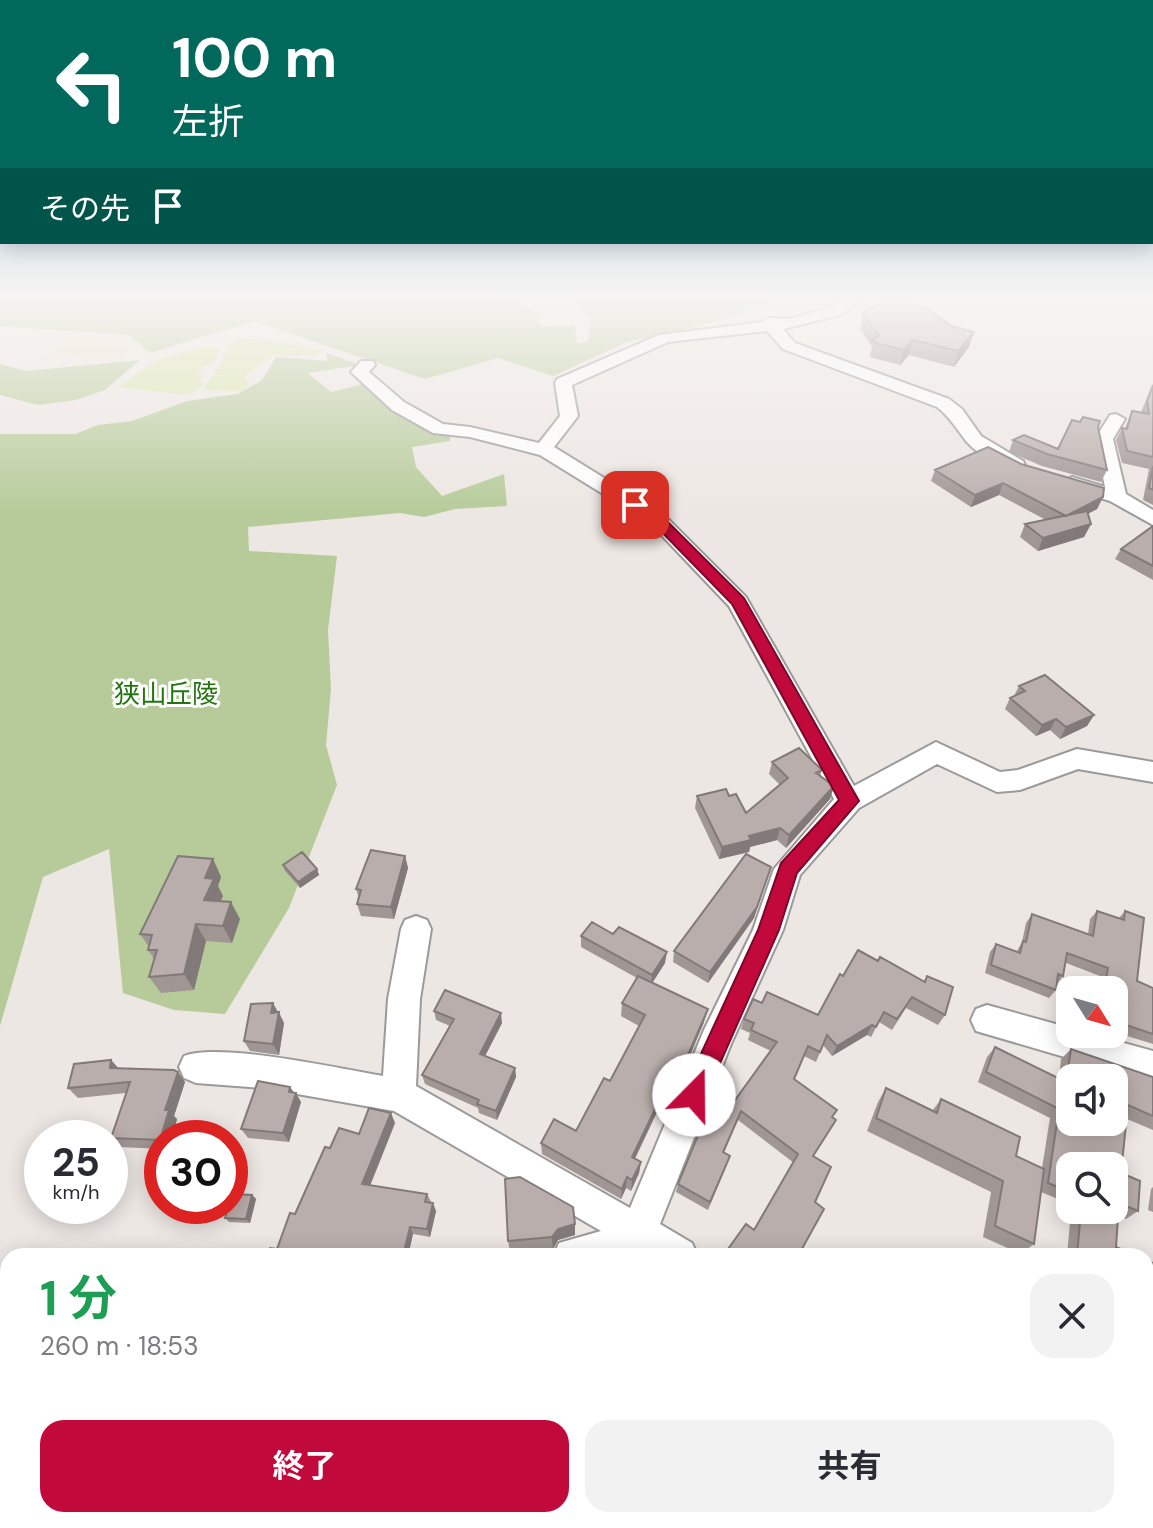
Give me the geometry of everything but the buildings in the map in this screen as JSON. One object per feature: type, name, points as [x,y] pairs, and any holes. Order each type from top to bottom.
[{"type":"street","points":[[359,372],[398,406],[439,429],[470,432],[543,450],[569,462],[657,519],[738,602],[849,801]]},
{"type":"street","points":[[543,450],[569,416],[563,383],[587,372]]},
{"type":"street","points":[[860,372],[943,403],[956,413],[975,440],[997,456],[1042,475],[1117,497],[1153,519]]},
{"type":"street","points":[[1116,419],[1104,439],[1117,497]]},
{"type":"street","points":[[608,1248],[639,1231],[716,1041],[768,930],[788,869],[849,801],[936,752],[997,782],[1020,780],[1077,759],[1153,772]]},
{"type":"street","points":[[399,1095],[404,999],[416,929]]},
{"type":"street","points":[[987,1020],[1153,1067]]},
{"type":"street","points":[[196,1067],[263,1072],[399,1095],[666,1248]]},
{"type":"green space","points":[[0,372],[126,372],[105,390],[75,400],[38,405],[0,395]]},
{"type":"green space","points":[[139,372],[202,372],[199,375],[206,375],[199,380],[204,385],[187,395],[118,387]]},
{"type":"green space","points":[[215,372],[250,372],[245,376],[249,383],[244,391],[203,390],[212,376],[241,376],[213,375]]},
{"type":"green space","name":"狭山丘陵","points":[[267,372],[313,372],[308,373],[331,392],[367,383],[450,432],[450,441],[412,447],[416,467],[442,496],[504,474],[507,506],[455,509],[424,517],[400,513],[248,527],[249,551],[337,556],[328,630],[331,689],[326,745],[337,785],[289,908],[225,1014],[174,1010],[123,993],[109,849],[43,877],[0,1026],[0,434],[75,434],[98,425],[132,421],[187,401],[238,394],[262,380]]},
{"type":"green space","points":[[405,372],[448,372],[425,379]]},
{"type":"route","points":[[635,505],[657,519],[702,561],[738,602],[849,801],[788,869],[768,930],[694,1095]]}]
